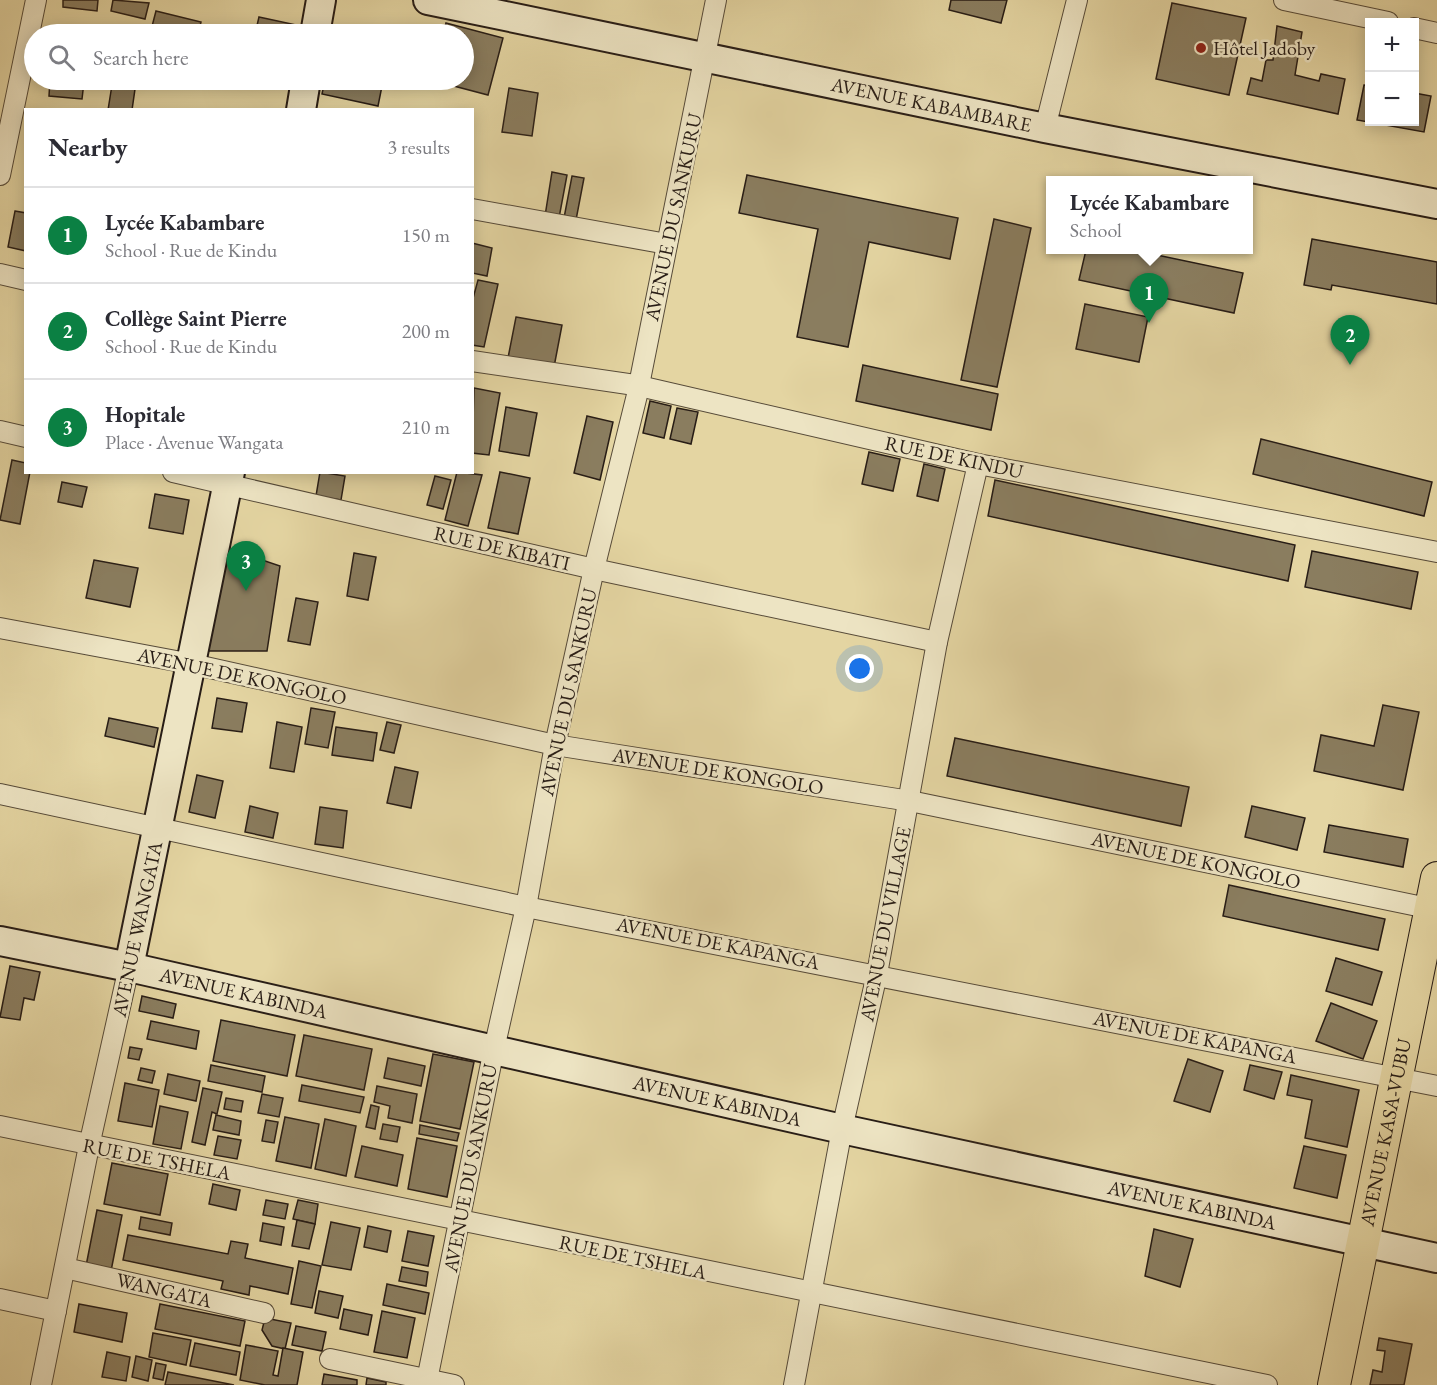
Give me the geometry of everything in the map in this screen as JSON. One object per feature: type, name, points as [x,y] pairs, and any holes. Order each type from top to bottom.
[{"type":"main road","name":"AVENUE KASA-VUBU","points":[[1334,1385],[1435,899]]},
{"type":"street","points":[[31,24],[36,0]]},
{"type":"street","points":[[317,24],[321,0]]},
{"type":"street","name":"AVENUE KABAMBARE","points":[[428,0],[1045,128],[1437,204]]},
{"type":"street","name":"AVENUE DU SANKURU","points":[[426,1382],[494,1049],[526,907],[555,745],[594,569],[639,386],[716,0]]},
{"type":"street","points":[[1045,128],[1077,0]]},
{"type":"street","points":[[1284,0],[1369,18]]},
{"type":"street","points":[[1419,29],[1437,33]]},
{"type":"street","points":[[0,175],[24,59]]},
{"type":"street","points":[[301,108],[304,90]]},
{"type":"street","points":[[474,209],[667,244]]},
{"type":"street","points":[[0,274],[24,280]]},
{"type":"street","name":"RUE DE KINDU","points":[[474,361],[639,386],[978,464],[1437,552]]},
{"type":"street","points":[[0,431],[24,437]]},
{"type":"street","name":"AVENUE DU VILLAGE","points":[[794,1385],[842,1129],[877,974],[937,642],[978,464]]},
{"type":"street","name":"RUE DE KIBATI","points":[[189,474],[229,479],[594,569],[937,642]]},
{"type":"street","name":"AVENUE WANGATA","points":[[41,1385],[89,1146],[159,827],[229,479]]},
{"type":"street","name":"AVENUE DE KONGOLO","points":[[0,628],[192,664],[555,745],[910,801],[1435,899]]},
{"type":"street","name":"AVENUE DE KAPANGA","points":[[0,794],[526,907],[877,974],[1437,1086]]},
{"type":"street","name":"AVENUE KABINDA","points":[[0,940],[129,967],[842,1129],[1437,1258]]},
{"type":"street","name":"RUE DE TSHELA","points":[[0,1126],[810,1294],[1267,1385]]},
{"type":"street","name":"WANGATA","points":[[65,1268],[264,1313]]},
{"type":"street","points":[[0,1299],[56,1311]]},
{"type":"street","points":[[330,1359],[426,1382],[454,1385]]},
{"type":"building","points":[[63,0],[98,0],[97,11],[63,7]]},
{"type":"building","points":[[113,0],[149,3],[145,19],[111,11]]},
{"type":"building","points":[[951,0],[1007,0],[1001,23],[949,10]]},
{"type":"building","name":"Hôtel Jadoby","points":[[1172,3],[1246,18],[1229,95],[1156,79]]},
{"type":"building","points":[[156,11],[201,22],[200,24],[153,24]]},
{"type":"building","points":[[259,17],[292,24],[257,24]]},
{"type":"building","points":[[1277,26],[1302,32],[1295,75],[1319,81],[1321,74],[1345,79],[1338,114],[1247,94],[1251,78],[1262,81],[1266,60],[1273,60]]},
{"type":"building","points":[[474,30],[503,38],[488,95],[469,90],[474,90]]},
{"type":"building","points":[[1364,85],[1365,85],[1365,121],[1357,120]]},
{"type":"building","points":[[509,88],[538,93],[532,136],[502,132]]},
{"type":"building","points":[[49,90],[83,90],[82,99],[49,96]]},
{"type":"building","points":[[111,90],[135,90],[132,108],[108,108]]},
{"type":"building","points":[[323,90],[381,90],[378,106],[322,94]]},
{"type":"building","points":[[1419,94],[1431,96],[1424,132],[1390,126],[1419,126]]},
{"type":"building","points":[[552,172],[567,175],[559,218],[545,216]]},
{"type":"building","points":[[747,175],[958,218],[950,259],[869,242],[848,347],[797,337],[818,229],[739,213]]},
{"type":"building","points":[[572,176],[584,178],[576,220],[564,218]]},
{"type":"building","points":[[15,211],[24,213],[24,251],[8,247]]},
{"type":"building","points":[[994,219],[1031,228],[997,387],[961,380]]},
{"type":"building","points":[[1312,239],[1437,262],[1437,304],[1332,285],[1331,290],[1304,285]]},
{"type":"building","points":[[474,244],[492,248],[487,276],[474,273]]},
{"type":"building","points":[[1085,254],[1152,254],[1243,273],[1234,313],[1079,280]]},
{"type":"building","points":[[478,280],[498,284],[484,347],[474,345],[474,295]]},
{"type":"building","points":[[1085,304],[1148,317],[1139,362],[1076,349]]},
{"type":"building","points":[[516,317],[562,325],[554,367],[508,358]]},
{"type":"building","points":[[863,365],[998,394],[991,430],[856,401]]},
{"type":"building","points":[[474,388],[500,393],[489,455],[474,453]]},
{"type":"building","points":[[650,401],[671,406],[664,438],[643,433]]},
{"type":"building","points":[[506,407],[537,413],[529,456],[499,451]]},
{"type":"building","points":[[677,408],[698,412],[691,444],[670,439]]},
{"type":"building","points":[[587,416],[613,422],[600,480],[574,473]]},
{"type":"building","points":[[1261,439],[1432,482],[1424,516],[1253,474]]},
{"type":"building","points":[[869,452],[900,459],[893,491],[862,484]]},
{"type":"building","points":[[12,460],[24,463],[24,474],[30,474],[20,524],[0,520]]},
{"type":"building","points":[[924,464],[945,469],[938,501],[917,496]]},
{"type":"building","points":[[500,472],[530,478],[518,534],[488,528]]},
{"type":"building","points":[[320,474],[345,476],[341,500],[316,496]]},
{"type":"building","points":[[456,474],[482,475],[468,526],[445,520]]},
{"type":"building","points":[[435,476],[451,480],[443,509],[427,505]]},
{"type":"building","points":[[995,480],[1295,545],[1288,581],[988,516]]},
{"type":"building","points":[[62,482],[87,487],[82,507],[58,502]]},
{"type":"building","points":[[155,494],[189,500],[183,534],[149,528]]},
{"type":"building","points":[[226,548],[280,566],[267,651],[205,651]]},
{"type":"building","points":[[1312,551],[1418,572],[1411,609],[1305,587]]},
{"type":"building","points":[[354,553],[376,557],[368,600],[347,596]]},
{"type":"building","points":[[94,560],[138,568],[130,607],[86,598]]},
{"type":"building","points":[[296,598],[318,602],[310,645],[288,641]]},
{"type":"building","points":[[217,698],[247,703],[242,732],[212,728]]},
{"type":"building","points":[[1383,705],[1419,712],[1403,790],[1314,771],[1321,735],[1374,746]]},
{"type":"building","points":[[311,708],[335,712],[328,748],[305,744]]},
{"type":"building","points":[[109,718],[158,728],[154,747],[105,736]]},
{"type":"building","points":[[277,722],[302,727],[294,772],[270,768]]},
{"type":"building","points":[[387,722],[401,725],[394,753],[380,750]]},
{"type":"building","points":[[336,727],[377,733],[373,761],[332,755]]},
{"type":"building","points":[[955,738],[1189,787],[1181,826],[947,776]]},
{"type":"building","points":[[395,767],[418,772],[411,808],[387,803]]},
{"type":"building","points":[[197,775],[223,781],[215,818],[189,812]]},
{"type":"building","points":[[250,806],[278,813],[273,838],[245,832]]},
{"type":"building","points":[[1252,806],[1305,818],[1297,850],[1245,837]]},
{"type":"building","points":[[320,807],[347,811],[343,848],[315,844]]},
{"type":"building","points":[[1329,825],[1408,839],[1403,867],[1324,852]]},
{"type":"building","points":[[1229,885],[1385,919],[1378,950],[1223,916]]},
{"type":"building","points":[[1336,958],[1382,972],[1372,1005],[1326,991]]},
{"type":"building","points":[[10,966],[40,972],[34,1000],[24,998],[20,1020],[0,1017]]},
{"type":"building","points":[[142,996],[176,1004],[173,1018],[139,1011]]},
{"type":"building","points":[[1331,1003],[1377,1021],[1363,1059],[1316,1041]]},
{"type":"building","points":[[221,1020],[295,1035],[287,1076],[213,1061]]},
{"type":"building","points":[[151,1021],[199,1031],[196,1049],[147,1039]]},
{"type":"building","points":[[304,1035],[372,1049],[364,1090],[296,1076]]},
{"type":"building","points":[[130,1047],[142,1049],[139,1060],[128,1058]]},
{"type":"building","points":[[433,1054],[474,1062],[460,1129],[420,1121]]},
{"type":"building","points":[[388,1058],[425,1066],[421,1086],[384,1078]]},
{"type":"building","points":[[1188,1059],[1223,1071],[1210,1112],[1174,1101]]},
{"type":"building","points":[[211,1065],[265,1076],[262,1092],[208,1081]]},
{"type":"building","points":[[1250,1065],[1282,1072],[1274,1099],[1244,1090]]},
{"type":"building","points":[[141,1068],[155,1071],[152,1083],[138,1080]]},
{"type":"building","points":[[168,1074],[200,1081],[196,1101],[164,1094]]},
{"type":"building","points":[[1291,1075],[1359,1090],[1347,1147],[1305,1138],[1312,1100],[1287,1095]]},
{"type":"building","points":[[125,1083],[159,1090],[152,1127],[118,1121]]},
{"type":"building","points":[[302,1085],[364,1097],[360,1113],[299,1101]]},
{"type":"building","points":[[377,1086],[417,1094],[412,1123],[388,1118],[390,1106],[374,1102]]},
{"type":"building","points":[[203,1088],[222,1092],[217,1114],[212,1112],[205,1145],[192,1142]]},
{"type":"building","points":[[262,1094],[283,1098],[279,1117],[258,1113]]},
{"type":"building","points":[[226,1098],[243,1101],[241,1112],[224,1109]]},
{"type":"building","points":[[371,1105],[379,1107],[375,1129],[366,1127]]},
{"type":"building","points":[[160,1106],[188,1112],[181,1149],[153,1144]]},
{"type":"building","points":[[216,1115],[241,1121],[239,1135],[213,1130]]},
{"type":"building","points":[[285,1117],[319,1124],[311,1168],[276,1161]]},
{"type":"building","points":[[325,1119],[356,1126],[346,1176],[315,1169]]},
{"type":"building","points":[[266,1120],[278,1122],[274,1143],[262,1141]]},
{"type":"building","points":[[383,1124],[400,1127],[397,1142],[380,1139]]},
{"type":"building","points":[[420,1125],[459,1133],[457,1141],[419,1134]]},
{"type":"building","points":[[218,1136],[241,1140],[237,1159],[214,1155]]},
{"type":"building","points":[[417,1138],[457,1146],[447,1197],[408,1189]]},
{"type":"building","points":[[362,1146],[403,1155],[397,1186],[355,1177]]},
{"type":"building","points":[[1304,1146],[1346,1155],[1337,1198],[1294,1188]]},
{"type":"building","points":[[112,1163],[168,1174],[160,1215],[104,1204]]},
{"type":"building","points":[[213,1184],[240,1190],[236,1210],[209,1204]]},
{"type":"building","points":[[266,1200],[288,1204],[285,1219],[263,1215]]},
{"type":"building","points":[[298,1200],[318,1204],[315,1224],[293,1219]]},
{"type":"building","points":[[97,1210],[122,1215],[111,1271],[86,1266]]},
{"type":"building","points":[[141,1217],[172,1223],[170,1235],[139,1229]]},
{"type":"building","points":[[297,1220],[315,1224],[309,1249],[292,1246]]},
{"type":"building","points":[[331,1222],[360,1228],[351,1270],[322,1265]]},
{"type":"building","points":[[263,1223],[284,1227],[281,1245],[260,1241]]},
{"type":"building","points":[[368,1226],[391,1231],[387,1252],[364,1247]]},
{"type":"building","points":[[1154,1229],[1193,1239],[1180,1287],[1145,1276]]},
{"type":"building","points":[[408,1231],[434,1236],[428,1266],[402,1261]]},
{"type":"building","points":[[128,1235],[228,1254],[231,1241],[248,1244],[245,1258],[293,1268],[288,1294],[250,1286],[249,1295],[221,1289],[223,1281],[123,1260]]},
{"type":"building","points":[[299,1261],[321,1266],[312,1308],[291,1304]]},
{"type":"building","points":[[402,1267],[428,1272],[426,1286],[399,1281]]},
{"type":"building","points":[[387,1284],[429,1293],[425,1314],[383,1305]]},
{"type":"building","points":[[319,1291],[343,1296],[338,1318],[315,1313]]},
{"type":"building","points":[[79,1304],[127,1313],[122,1342],[74,1332]]},
{"type":"building","points":[[160,1304],[245,1321],[240,1346],[155,1329]]},
{"type":"building","points":[[344,1309],[372,1315],[368,1335],[340,1329]]},
{"type":"building","points":[[382,1311],[415,1318],[407,1358],[374,1352]]},
{"type":"building","points":[[265,1318],[291,1323],[285,1349],[272,1346],[262,1330]]},
{"type":"building","points":[[296,1326],[326,1332],[322,1351],[292,1345]]},
{"type":"building","points":[[153,1333],[191,1340],[186,1365],[149,1357]]},
{"type":"building","points":[[1379,1338],[1412,1344],[1404,1385],[1370,1385],[1373,1370],[1382,1372],[1385,1351],[1377,1350]]},
{"type":"building","points":[[195,1343],[240,1352],[236,1375],[190,1366]]},
{"type":"building","points":[[246,1345],[278,1351],[273,1375],[278,1376],[283,1348],[303,1352],[297,1385],[265,1385],[240,1380]]},
{"type":"building","points":[[107,1352],[130,1357],[126,1381],[102,1377]]},
{"type":"building","points":[[136,1356],[152,1360],[148,1381],[132,1377]]},
{"type":"building","points":[[156,1363],[166,1365],[163,1380],[153,1378]]},
{"type":"building","points":[[168,1372],[234,1385],[165,1385]]},
{"type":"building","points":[[324,1374],[357,1380],[357,1385],[322,1385]]},
{"type":"building","points":[[367,1378],[386,1382],[386,1385],[366,1385]]},
{"type":"place","name":"Hôtel Jadoby","points":[[1201,48]]},
{"type":"place","name":"Lycée Kabambare","points":[[1149,323]]},
{"type":"place","name":"Collège Saint Pierre","points":[[1350,365]]},
{"type":"place","name":"Hopitale","points":[[246,591]]}]
